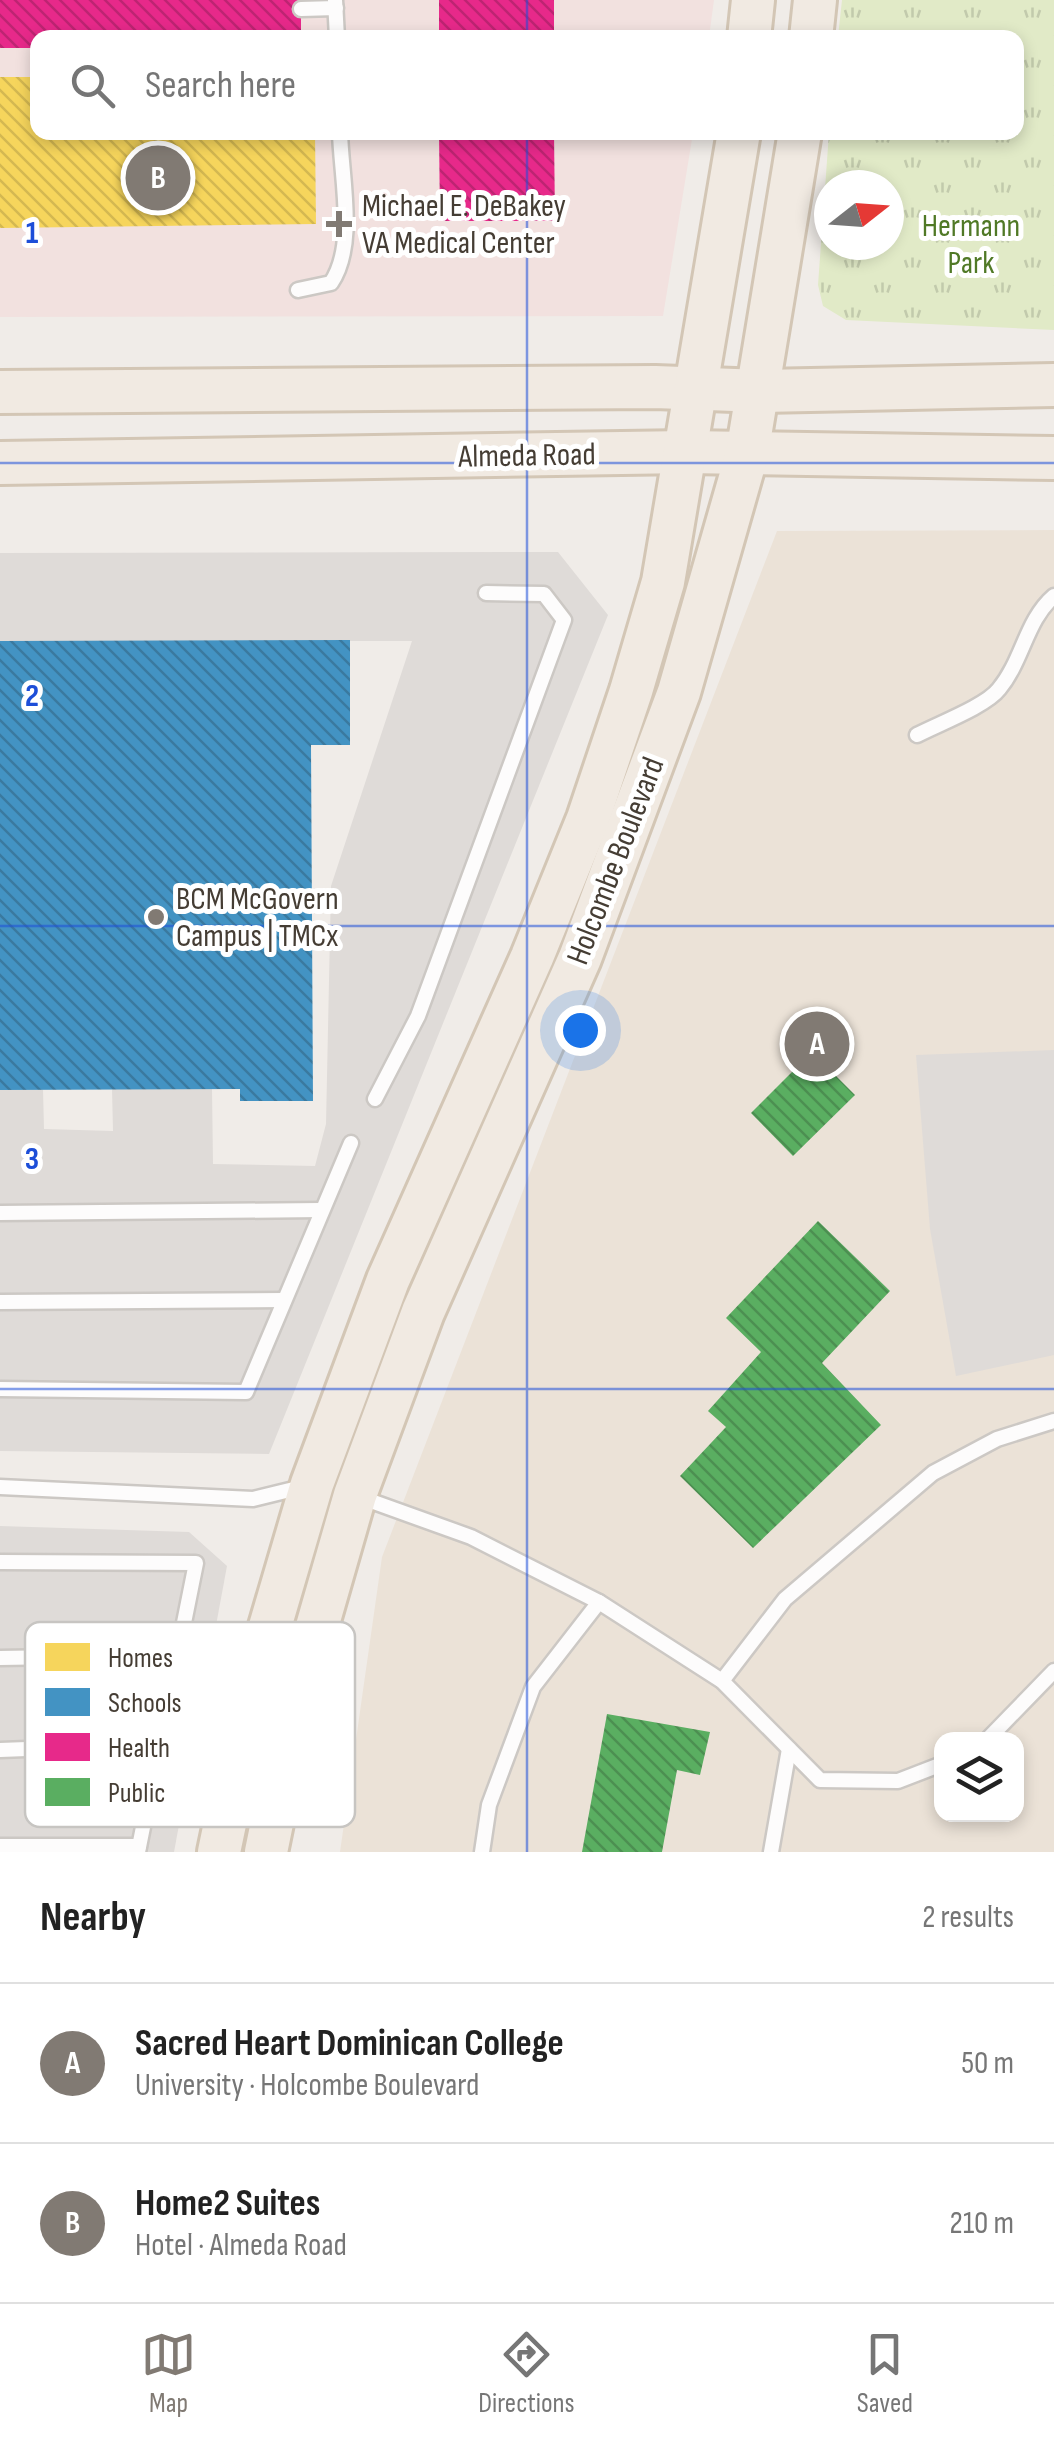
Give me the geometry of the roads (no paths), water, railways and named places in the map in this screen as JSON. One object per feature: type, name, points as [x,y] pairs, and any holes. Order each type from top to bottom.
[{"type":"main road","points":[[750,30],[754,0]]},
{"type":"main road","points":[[812,30],[815,0]]},
{"type":"main road","name":"Holcombe Boulevard","points":[[311,1622],[333,1490],[388,1280],[532,957],[588,819],[664,582],[738,140]]},
{"type":"main road","name":"Holcombe Boulevard","points":[[278,1622],[333,1490],[423,1312],[580,958],[679,692],[747,454],[761,390],[799,140]]},
{"type":"main road","name":"Almeda Road","points":[[0,392],[761,390],[1054,384]]},
{"type":"main road","name":"Almeda Road","points":[[0,463],[687,452],[1054,458]]},
{"type":"main road","name":"Holcombe Boulevard","points":[[219,1852],[224,1827]]},
{"type":"main road","name":"Holcombe Boulevard","points":[[266,1852],[271,1827]]},
{"type":"lane","points":[[301,9],[336,4],[336,30]]},
{"type":"lane","points":[[298,290],[331,283],[340,270],[344,246],[340,140]]},
{"type":"lane","points":[[375,1099],[418,1016],[564,620],[544,594],[486,593]]},
{"type":"lane","points":[[917,735],[997,693],[1024,651],[1037,610],[1054,596]]},
{"type":"lane","points":[[0,1389],[246,1392],[350,1142]]},
{"type":"lane","points":[[0,1213],[322,1210]]},
{"type":"lane","points":[[0,1302],[284,1300]]},
{"type":"lane","points":[[722,1681],[785,1600],[932,1473],[996,1439],[1054,1421]]},
{"type":"lane","points":[[0,1487],[253,1499],[333,1490],[471,1536],[599,1602],[722,1681],[820,1780],[898,1782],[934,1767]]},
{"type":"lane","points":[[0,1562],[196,1563],[185,1622]]},
{"type":"lane","points":[[482,1852],[490,1806],[533,1687],[599,1602]]},
{"type":"lane","points":[[0,1658],[25,1658]]},
{"type":"lane","points":[[995,1732],[1054,1671]]},
{"type":"lane","points":[[0,1750],[25,1749]]},
{"type":"lane","points":[[771,1852],[789,1749]]},
{"type":"lane","points":[[0,1846],[138,1849]]},
{"type":"place","name":"Home2 Suites","points":[[158,178]]},
{"type":"place","name":"Michael E. DeBakey VA Medical Center","points":[[339,224]]},
{"type":"place","name":"BCM McGovern Campus | TMCx","points":[[156,917]]},
{"type":"place","name":"Sacred Heart Dominican College","points":[[817,1044]]},
{"type":"park label","name":"Hermann Park","points":[[971,244]]}]
